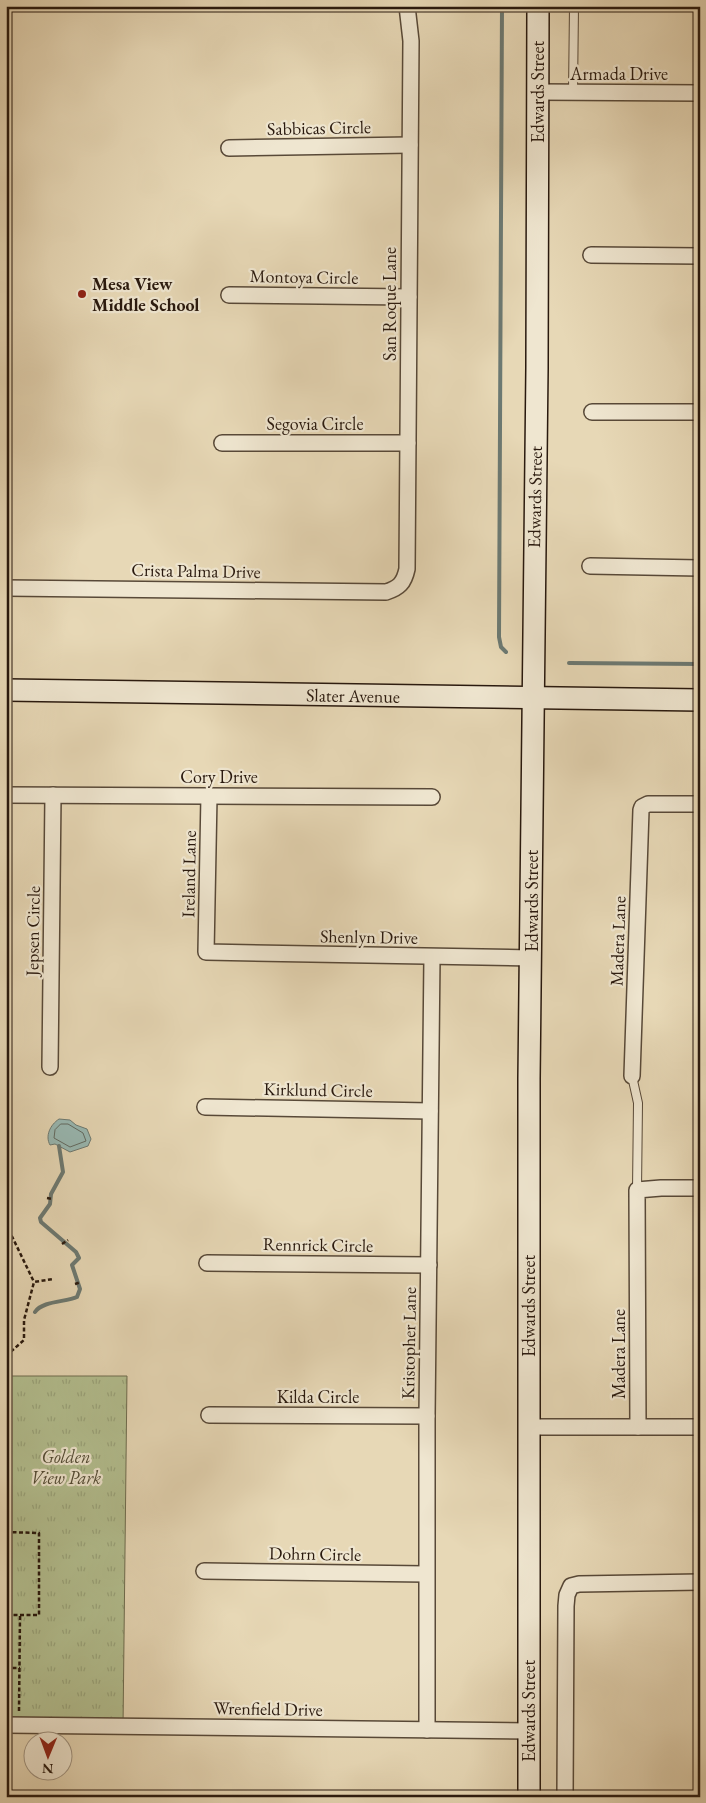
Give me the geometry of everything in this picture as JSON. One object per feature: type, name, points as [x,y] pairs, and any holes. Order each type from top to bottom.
[{"type":"main road","name":"Edwards Street","points":[[529,1797],[529,1079],[532,958],[532,699],[539,92],[538,6]]},
{"type":"main road","name":"Slater Avenue","points":[[6,690],[700,700]]},
{"type":"street","name":"San Roque Lane","points":[[386,592],[396,589],[404,581],[407,570],[411,40],[407,6]]},
{"type":"street","name":"Armada Drive","points":[[539,92],[700,93]]},
{"type":"street","name":"Sabbicas Circle","points":[[229,148],[410,145]]},
{"type":"street","points":[[590,255],[700,256]]},
{"type":"street","name":"Montoya Circle","points":[[229,295],[409,297]]},
{"type":"street","points":[[592,412],[700,412]]},
{"type":"street","name":"Segovia Circle","points":[[222,443],[408,443]]},
{"type":"street","points":[[590,566],[700,568]]},
{"type":"street","name":"Crista Palma Drive","points":[[6,588],[386,592]]},
{"type":"street","name":"Cory Drive","points":[[6,795],[432,797]]},
{"type":"street","name":"Jepsen Circle","points":[[50,1067],[53,795]]},
{"type":"street","name":"Ireland Lane","points":[[206,952],[209,796]]},
{"type":"street","name":"Madera Lane","points":[[632,1076],[642,807],[648,804],[700,804]]},
{"type":"street","name":"Shenlyn Drive","points":[[206,952],[532,958]]},
{"type":"street","name":"Kristopher Lane","points":[[427,1730],[427,1416],[432,957]]},
{"type":"street","name":"Kirklund Circle","points":[[205,1107],[430,1111]]},
{"type":"street","points":[[637,1190],[700,1188]]},
{"type":"street","name":"Madera Lane","points":[[637,1190],[638,1427]]},
{"type":"street","name":"Rennrick Circle","points":[[208,1263],[429,1265]]},
{"type":"street","name":"Kilda Circle","points":[[209,1415],[427,1416]]},
{"type":"street","points":[[529,1427],[700,1428]]},
{"type":"street","name":"Dohrn Circle","points":[[204,1571],[426,1574]]},
{"type":"street","points":[[565,1797],[566,1606],[567,1595],[571,1586],[579,1584],[700,1582]]},
{"type":"street","name":"Wrenfield Drive","points":[[13,1725],[530,1731]]},
{"type":"lane","name":"Edwards Street","points":[[574,6],[574,92]]},
{"type":"lane","points":[[632,1076],[638,1103],[637,1190]]},
{"type":"path","points":[[46,1198],[53,1199]]},
{"type":"path","points":[[6,1224],[34,1282],[24,1320],[24,1340],[6,1356]]},
{"type":"path","points":[[62,1244],[68,1240]]},
{"type":"path","points":[[34,1282],[53,1279]]},
{"type":"path","points":[[75,1284],[81,1282]]},
{"type":"path","points":[[6,1532],[39,1533],[38,1615],[6,1615]]},
{"type":"path","points":[[13,1725],[20,1668],[20,1615]]},
{"type":"path","points":[[6,1668],[20,1668]]},
{"type":"green space","name":"Golden View Park","points":[[6,1376],[127,1376],[123,1727],[6,1725]]},
{"type":"water","points":[[59,1119],[70,1120],[76,1125],[87,1129],[91,1139],[88,1146],[70,1152],[55,1144],[50,1145],[49,1131]]},
{"type":"waterway","points":[[502,6],[499,637],[501,647],[506,652]]},
{"type":"waterway","points":[[569,663],[700,664]]},
{"type":"waterway","points":[[35,1312],[38,1308],[48,1304],[77,1297],[80,1289],[72,1265],[79,1258],[76,1252],[41,1222],[40,1218],[50,1204],[51,1194],[63,1172],[59,1146]]},
{"type":"place","name":"Mesa View Middle School","points":[[82,294]]}]
